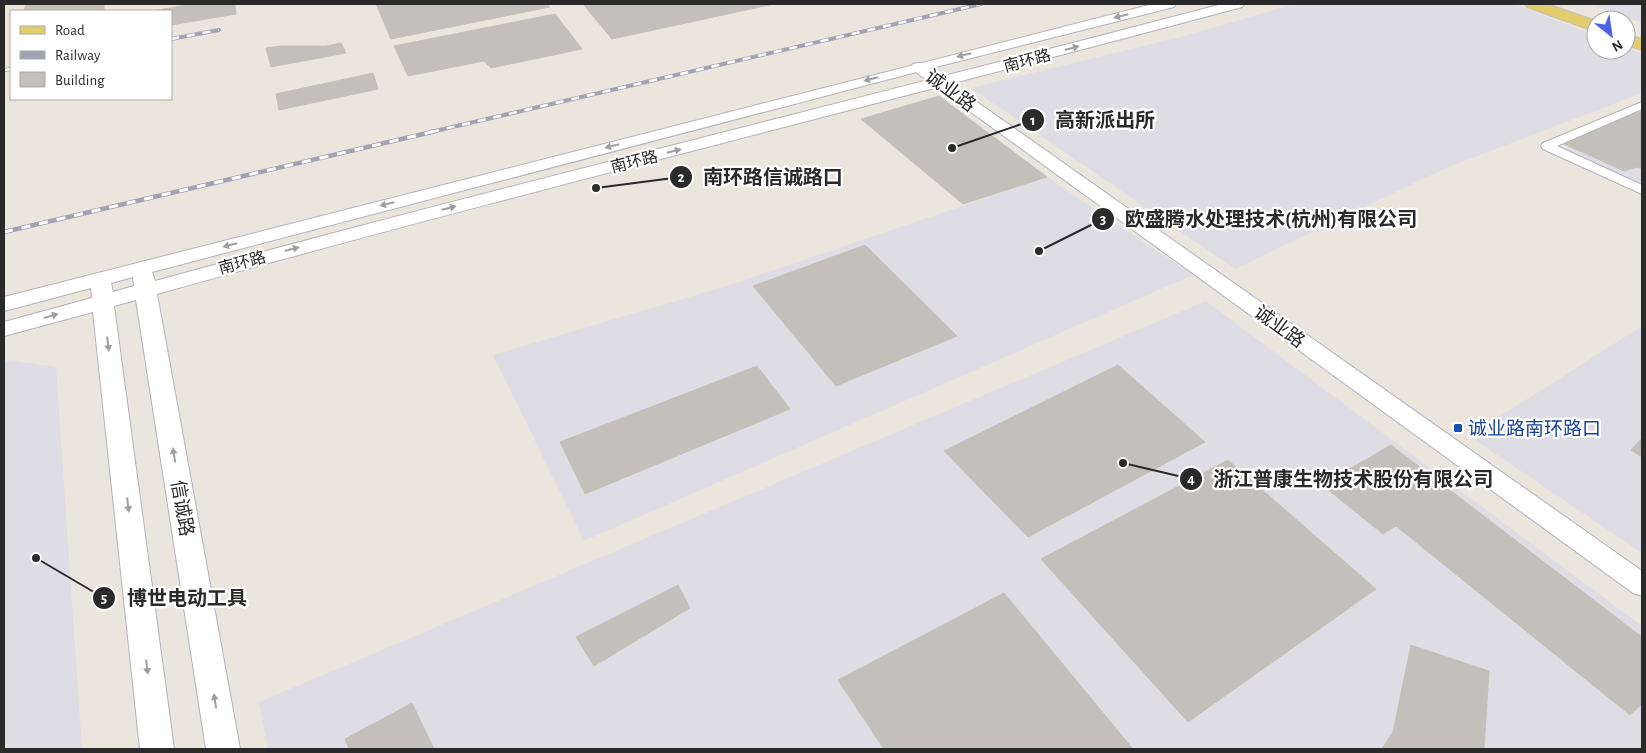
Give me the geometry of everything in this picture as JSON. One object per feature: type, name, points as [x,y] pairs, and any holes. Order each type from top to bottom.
[{"type":"main road","name":"南环路","points":[[4,329],[102,290],[144,278],[918,67],[1169,4]]},
{"type":"main road","name":"南环路","points":[[144,278],[358,231],[941,83],[1237,4]]},
{"type":"main road","points":[[1533,4],[1586,24]]},
{"type":"main road","points":[[1565,4],[1586,11]]},
{"type":"main road","name":"信诚路","points":[[144,278],[224,749]]},
{"type":"main road","name":"南环路","points":[[4,304],[102,290]]},
{"type":"main road","points":[[102,290],[158,749]]},
{"type":"street","name":"诚业路","points":[[918,67],[1642,585]]},
{"type":"street","points":[[1642,105],[1547,146],[1642,190]]},
{"type":"shaded area","points":[[1294,4],[1514,4],[1586,32],[1586,60],[1636,60],[1636,51],[1642,54],[1642,93],[1446,168],[1235,269],[971,88],[1184,36]]},
{"type":"shaded area","points":[[1589,4],[1642,4],[1642,23],[1636,21],[1636,10],[1606,10]]},
{"type":"shaded area","points":[[1642,116],[1642,183],[1563,149]]},
{"type":"shaded area","points":[[1047,177],[1193,275],[584,541],[493,355],[733,284]]},
{"type":"shaded area","points":[[1206,301],[1642,626],[1642,749],[268,749],[259,702]]},
{"type":"shaded area","points":[[1642,326],[1642,553],[1469,436]]},
{"type":"shaded area","points":[[10,360],[56,367],[82,749],[4,749],[4,362]]},
{"type":"building","points":[[26,4],[104,4],[104,10],[24,10]]},
{"type":"building","points":[[193,4],[235,4],[236,14],[172,25],[172,10],[157,10]]},
{"type":"building","points":[[376,4],[547,4],[550,7],[391,39]]},
{"type":"building","points":[[583,4],[774,4],[612,39]]},
{"type":"building","points":[[555,14],[582,49],[491,68],[484,61],[408,76],[394,46]]},
{"type":"building","points":[[341,43],[346,53],[271,67],[266,48],[326,46]]},
{"type":"building","points":[[373,73],[378,89],[279,110],[276,94]]},
{"type":"building","points":[[939,96],[1047,177],[963,204],[861,119]]},
{"type":"building","points":[[1642,111],[1642,169],[1637,167],[1624,171],[1562,143]]},
{"type":"building","points":[[865,245],[957,336],[836,386],[753,286]]},
{"type":"building","points":[[1118,365],[1205,442],[1028,537],[944,451]]},
{"type":"building","points":[[757,366],[790,409],[585,494],[560,442]]},
{"type":"building","points":[[1642,438],[1642,457],[1631,450]]},
{"type":"building","points":[[1391,445],[1642,637],[1642,704],[1630,715],[1396,526],[1383,534],[1322,485]]},
{"type":"building","points":[[1228,460],[1376,589],[1188,722],[1041,559]]},
{"type":"building","points":[[678,585],[690,608],[594,666],[576,637]]},
{"type":"building","points":[[1004,593],[1133,749],[884,749],[838,680]]},
{"type":"building","points":[[1411,645],[1489,671],[1484,749],[1382,749],[1393,732]]},
{"type":"building","points":[[412,703],[434,749],[349,749],[345,739]]},
{"type":"railway","points":[[431,132],[981,4]]},
{"type":"railway","points":[[172,39],[219,30]]},
{"type":"railway","points":[[4,70],[10,69]]},
{"type":"railway","points":[[4,232],[436,131]]},
{"type":"place","name":"高新派出所","points":[[952,148]]},
{"type":"place","name":"南环路信诚路口","points":[[596,188]]},
{"type":"place","name":"欧盛腾水处理技术(杭州)有限公司","points":[[1039,251]]},
{"type":"place","name":"诚业路南环路口","points":[[1458,428]]},
{"type":"place","name":"浙江普康生物技术股份有限公司","points":[[1123,463]]},
{"type":"place","name":"博世电动工具","points":[[36,558]]}]
